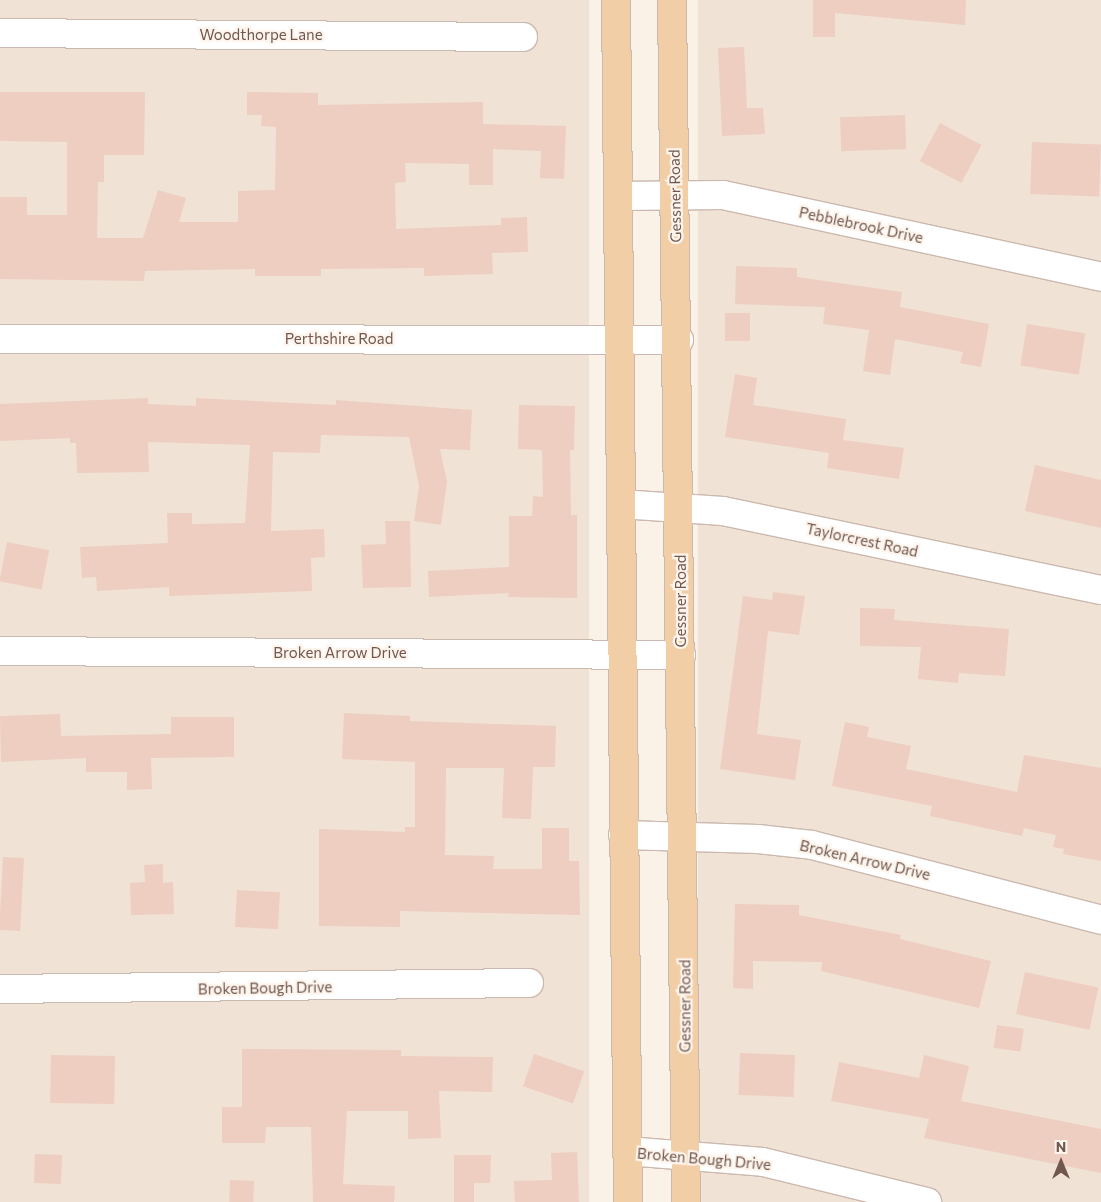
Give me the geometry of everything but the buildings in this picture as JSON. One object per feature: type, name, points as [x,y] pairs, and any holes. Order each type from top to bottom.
[{"type":"main road","points":[[616,0],[628,1202]]},
{"type":"main road","name":"Gessner Road","points":[[672,0],[679,340],[680,655],[684,836],[686,1202]]},
{"type":"street","name":"Woodthorpe Lane","points":[[0,33],[522,38]]},
{"type":"street","name":"Pebblebrook Drive","points":[[618,196],[675,193],[723,194],[1101,277]]},
{"type":"street","name":"Perthshire Road","points":[[0,339],[679,340]]},
{"type":"street","name":"Taylorcrest Road","points":[[621,504],[680,506],[1101,590]]},
{"type":"street","name":"Broken Arrow Drive","points":[[0,651],[680,655]]},
{"type":"street","name":"Broken Arrow Drive","points":[[624,835],[684,836],[812,845],[1101,920]]},
{"type":"street","name":"Broken Bough Drive","points":[[0,989],[529,983]]},
{"type":"street","name":"Broken Bough Drive","points":[[627,1152],[763,1162],[927,1202]]},
{"type":"shaded area","points":[[0,0],[589,0],[589,1202],[0,1202]]},
{"type":"shaded area","points":[[698,0],[1101,0],[1101,1202],[698,1202]]}]
